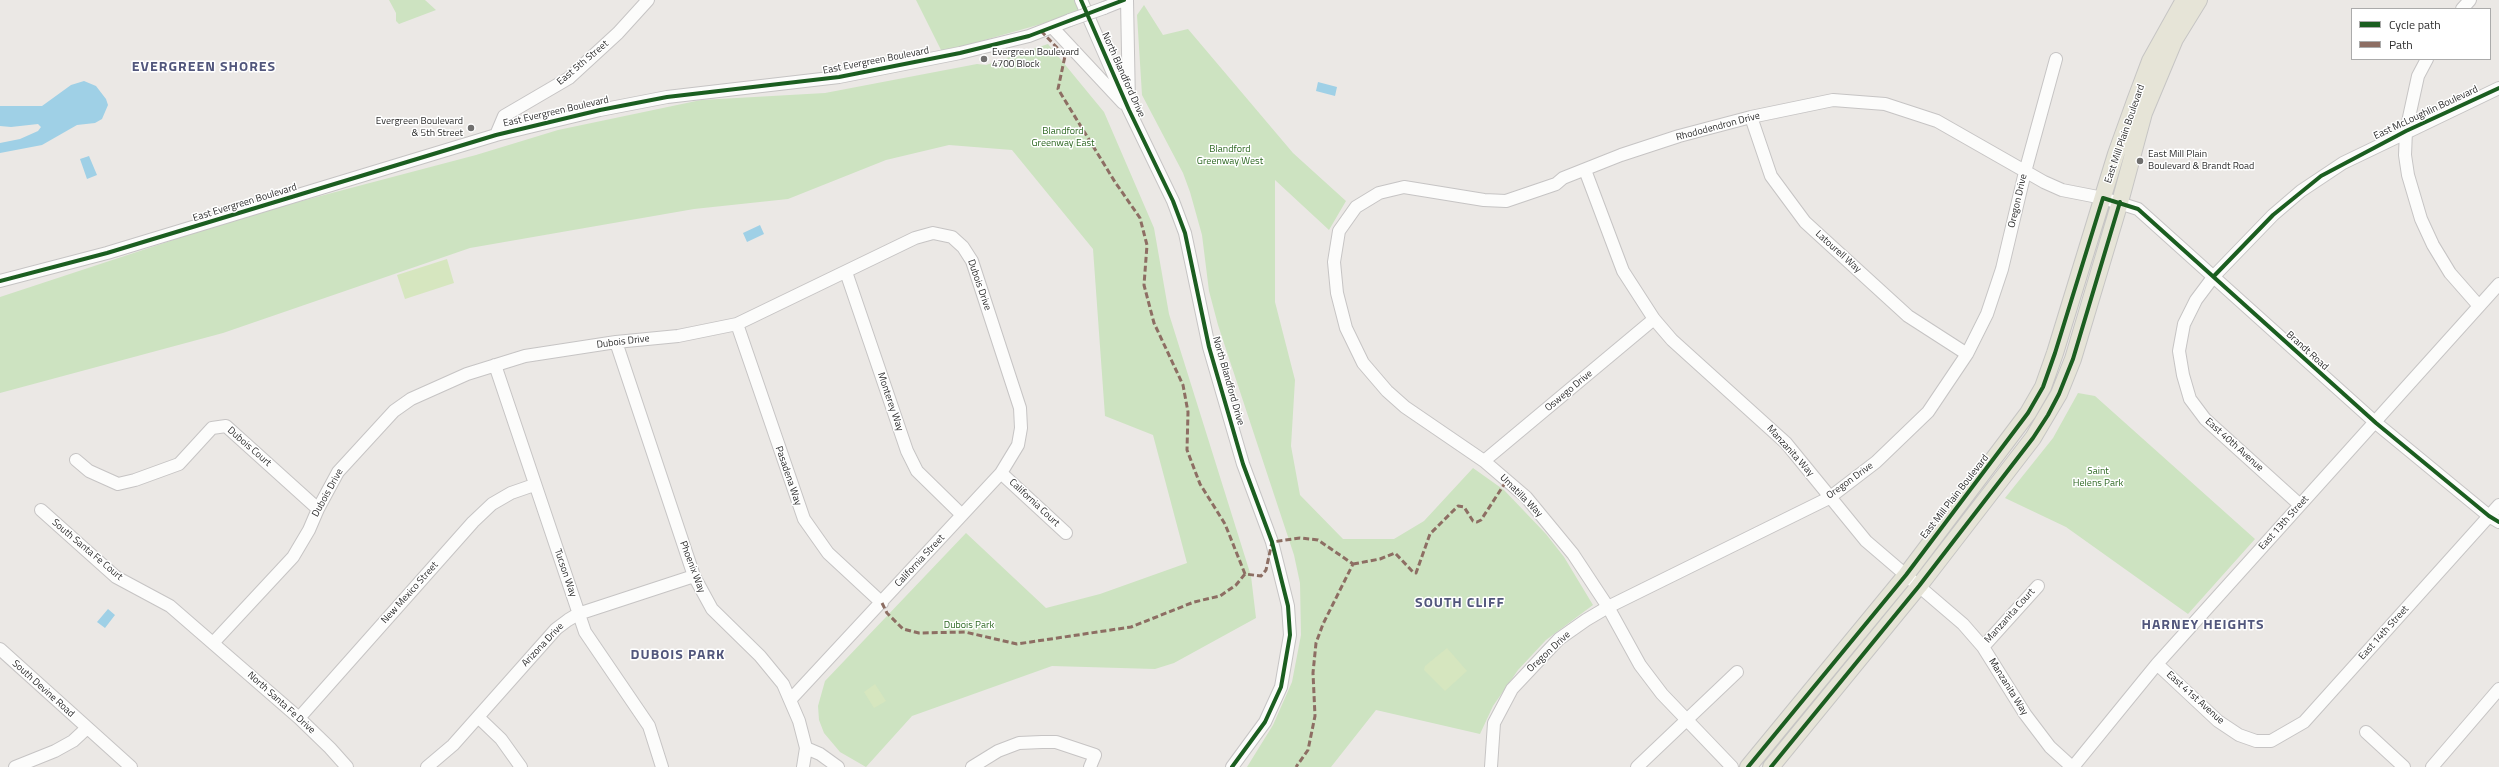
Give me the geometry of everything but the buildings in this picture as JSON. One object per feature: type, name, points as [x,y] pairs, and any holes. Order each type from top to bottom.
[{"type":"main road","name":"East Mill Plain Boulevard","points":[[1748,767],[1906,575],[2028,413],[2043,387],[2056,353],[2116,154],[2150,61],[2184,0]]},
{"type":"main road","name":"East Mill Plain Boulevard","points":[[1772,767],[1919,586],[2033,438],[2059,394],[2073,359],[2120,202],[2144,113],[2159,73],[2175,39],[2199,0]]},
{"type":"street","name":"East 5th Street","points":[[496,134],[504,116],[569,78],[618,33],[648,0]]},
{"type":"street","name":"North Blandford Drive","points":[[1081,0],[1129,110],[1173,200],[1185,233],[1209,347],[1243,464],[1272,542],[1288,606],[1290,635],[1281,687],[1265,722],[1232,767]]},
{"type":"street","name":"East Evergreen Boulevard","points":[[0,281],[107,253],[496,134],[600,110],[667,97],[846,76],[960,53],[1029,36],[1126,0]]},
{"type":"street","points":[[1126,0],[1129,110]]},
{"type":"street","points":[[2463,8],[2470,0]]},
{"type":"street","points":[[1052,27],[1129,110]]},
{"type":"street","name":"Oregon Drive","points":[[1491,767],[1494,723],[1512,689],[1559,639],[1608,607],[1829,498],[1876,462],[1928,412],[1967,354],[1987,314],[2002,269],[2025,172],[2056,59]]},
{"type":"street","points":[[2426,60],[2418,76],[2406,131],[2405,154],[2408,175],[2421,219],[2433,245],[2450,273],[2479,306]]},
{"type":"street","name":"East McLoughlin Boulevard","points":[[2179,351],[2184,324],[2196,300],[2214,276],[2243,245],[2300,191],[2343,162],[2499,88]]},
{"type":"street","name":"Rhododendron Drive","points":[[1339,231],[1356,207],[1379,193],[1404,187],[1427,189],[1484,200],[1506,201],[1550,186],[1564,178],[1621,155],[1672,138],[1751,117],[1833,100],[1885,104],[1936,121],[2025,172],[2062,190],[2103,198]]},
{"type":"street","name":"Latourell Way","points":[[1751,117],[1771,176],[1805,222],[1908,316],[1967,354]]},
{"type":"street","name":"Manzanita Way","points":[[1585,170],[1623,272],[1654,319],[1672,340],[1786,443],[1809,469],[1829,498],[1866,542],[1964,624],[1983,647],[2024,714],[2050,747],[2073,767]]},
{"type":"street","name":"Brandt Road","points":[[2103,198],[2120,202],[2138,209],[2376,423],[2494,519]]},
{"type":"street","name":"Umatilla Way","points":[[1339,231],[1334,262],[1337,293],[1346,328],[1363,362],[1387,391],[1405,407],[1484,461],[1526,497],[1574,554],[1608,607],[1640,665],[1684,720],[1732,767]]},
{"type":"street","name":"Dubois Drive","points":[[213,643],[293,557],[310,530],[318,509],[338,472],[394,411],[411,399],[467,374],[525,356],[616,342],[685,335],[737,324],[915,238],[933,232],[952,237],[963,247],[972,261],[1020,408]]},
{"type":"street","name":"Monterey Way","points":[[846,272],[907,451],[918,471],[962,515]]},
{"type":"street","name":"East 13th Street","points":[[2073,767],[2157,664],[2376,423],[2499,284]]},
{"type":"street","name":"Oswego Drive","points":[[1484,461],[1654,319]]},
{"type":"street","name":"Pasadena Way","points":[[737,324],[804,519],[828,553],[882,603]]},
{"type":"street","name":"Phoenix Way","points":[[616,342],[694,576],[712,609],[771,668],[791,699],[806,748],[803,767]]},
{"type":"street","name":"East 40th Avenue","points":[[2179,351],[2183,375],[2190,399],[2205,419],[2300,505]]},
{"type":"street","name":"Tucson Way","points":[[495,365],[534,485],[585,632],[595,650],[649,726],[662,767]]},
{"type":"street","name":"California Street","points":[[791,699],[1001,474],[1018,445],[1021,428],[1020,408]]},
{"type":"street","name":"Dubois Court","points":[[76,460],[89,471],[118,484],[179,464],[212,428],[226,426],[318,509]]},
{"type":"street","name":"California Court","points":[[1001,474],[1066,533]]},
{"type":"street","name":"New Mexico Street","points":[[299,718],[473,522],[492,504],[511,492],[534,485]]},
{"type":"street","name":"East 14th Street","points":[[2256,741],[2270,741],[2304,722],[2494,519],[2499,505]]},
{"type":"street","name":"South Santa Fe Court","points":[[41,510],[116,577],[170,606],[213,643]]},
{"type":"street","name":"Arizona Drive","points":[[426,767],[453,745],[556,629],[578,614],[694,576]]},
{"type":"street","name":"Manzanita Court","points":[[1983,647],[2038,586]]},
{"type":"street","name":"North Santa Fe Drive","points":[[213,643],[299,718],[347,767]]},
{"type":"street","name":"South Devine Road","points":[[0,649],[130,767]]},
{"type":"street","name":"East 41st Avenue","points":[[2157,664],[2218,721],[2239,735],[2256,741]]},
{"type":"street","points":[[1637,767],[1684,720],[1737,672]]},
{"type":"street","points":[[2432,767],[2499,689]]},
{"type":"street","points":[[478,717],[500,738],[521,767]]},
{"type":"street","points":[[15,767],[55,751],[73,741],[86,728]]},
{"type":"street","points":[[2366,732],[2404,767]]},
{"type":"street","points":[[972,767],[998,751],[1019,743],[1056,742],[1095,755],[1090,767]]},
{"type":"street","points":[[806,748],[820,754],[838,767]]},
{"type":"green space","points":[[389,0],[425,0],[436,10],[399,24],[396,21],[396,13]]},
{"type":"green space","points":[[916,0],[1077,0],[1084,12],[942,52]]},
{"type":"green space","name":"Blandford Greenway West","points":[[1144,5],[1163,35],[1188,29],[1293,153],[1346,201],[1329,230],[1275,180],[1275,302],[1295,380],[1291,446],[1300,495],[1343,539],[1394,539],[1424,521],[1473,468],[1504,490],[1546,534],[1564,557],[1593,605],[1546,640],[1518,670],[1493,706],[1480,734],[1376,710],[1331,767],[1247,767],[1273,725],[1292,682],[1301,635],[1300,583],[1294,555],[1218,325],[1209,291],[1202,235],[1190,192],[1183,173],[1142,95],[1137,15]]},
{"type":"green space","points":[[1048,44],[1104,112],[1154,228],[1169,314],[1251,576],[1256,618],[1174,663],[1155,669],[1052,666],[912,716],[866,767],[840,752],[824,733],[819,720],[818,706],[825,681],[966,533],[1046,608],[1100,594],[1187,563],[1153,435],[1105,416],[1093,249],[1012,150],[949,145],[886,160],[788,199],[694,209],[470,248],[223,333],[0,393],[0,297],[252,214],[476,155],[558,130],[701,100],[825,93],[977,64],[986,65]]},
{"type":"green space","points":[[447,259],[454,283],[405,299],[397,275]]},
{"type":"green space","name":"Saint Helens Park","points":[[2078,393],[2095,396],[2255,539],[2188,614],[2066,527],[2005,498],[2053,438]]},
{"type":"green space","points":[[1447,648],[1467,671],[1445,691],[1424,670],[1425,666]]},
{"type":"green space","points":[[875,684],[886,701],[874,708],[864,692]]},
{"type":"water","points":[[84,81],[96,86],[106,99],[108,105],[102,119],[95,123],[77,125],[42,145],[0,153],[0,143],[20,139],[38,131],[41,127],[38,124],[11,127],[0,126],[0,106],[42,106],[71,85]]},
{"type":"water","points":[[1318,82],[1337,87],[1335,96],[1316,91]]},
{"type":"water","points":[[89,156],[97,175],[87,179],[80,159]]},
{"type":"water","points":[[760,225],[764,234],[747,242],[743,233]]},
{"type":"water","points":[[108,609],[115,615],[105,628],[97,622]]},
{"type":"marked path","points":[[1041,31],[1065,56],[1058,89],[1115,182],[1140,218],[1147,245],[1144,285],[1154,323],[1183,385],[1188,412],[1187,450],[1200,484],[1225,524],[1245,574],[1261,576],[1266,570],[1272,542],[1300,538],[1318,540],[1353,564],[1323,624],[1316,643],[1313,673],[1315,716],[1308,750],[1296,767]]},
{"type":"marked path","points":[[1353,564],[1380,559],[1395,553],[1413,572],[1416,573],[1430,534],[1458,506],[1464,507],[1473,521],[1477,522],[1481,520],[1507,480]]},
{"type":"marked path","points":[[882,603],[887,613],[903,629],[919,633],[965,632],[1017,644],[1131,627],[1194,602],[1220,596],[1236,585],[1245,574]]},
{"type":"cycle path","points":[[1081,0],[1129,110],[1173,201],[1185,233],[1209,347],[1243,464],[1272,542],[1288,606],[1290,635],[1281,687],[1265,722],[1232,767]]},
{"type":"cycle path","points":[[0,281],[107,253],[496,135],[600,110],[667,97],[839,77],[960,53],[1029,36],[1124,0]]},
{"type":"cycle path","points":[[2214,276],[2273,215],[2321,176],[2406,131],[2499,88]]},
{"type":"cycle path","points":[[1748,767],[1906,575],[2028,413],[2043,387],[2055,353],[2103,198],[2138,209],[2376,423],[2489,516],[2499,522]]},
{"type":"cycle path","points":[[1771,767],[1919,586],[2033,438],[2048,415],[2059,394],[2073,359],[2120,202]]},
{"type":"place","name":"Evergreen Boulevard 4700 Block","points":[[984,59]]},
{"type":"place","name":"Evergreen Boulevard & 5th Street","points":[[471,128]]},
{"type":"place","name":"East Mill Plain Boulevard & Brandt Road","points":[[2140,161]]},
{"type":"district","name":"EVERGREEN SHORES","points":[[204,68]]},
{"type":"district","name":"SOUTH CLIFF","points":[[1460,604]]},
{"type":"district","name":"HARNEY HEIGHTS","points":[[2203,626]]},
{"type":"district","name":"DUBOIS PARK","points":[[678,656]]},
{"type":"park label","name":"Blandford Greenway East","points":[[1063,138]]},
{"type":"park label","name":"Dubois Park","points":[[969,626]]}]
